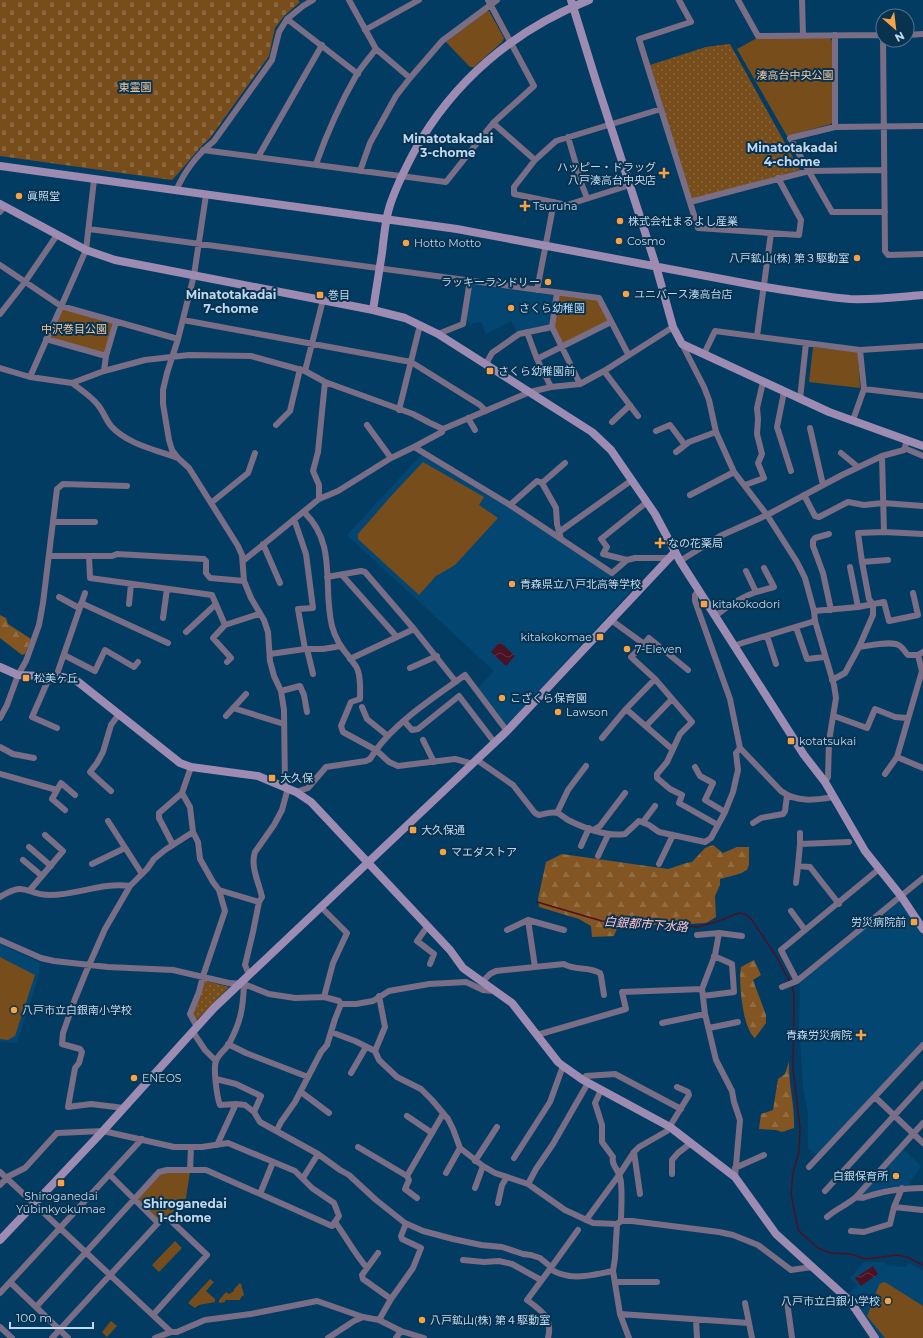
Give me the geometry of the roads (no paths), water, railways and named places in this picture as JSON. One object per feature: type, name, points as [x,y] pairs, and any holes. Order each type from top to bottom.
[{"type":"street","points":[[176,191],[183,178],[203,150],[214,141],[272,60],[279,32],[287,19],[313,0]]},
{"type":"street","points":[[349,0],[376,49],[410,78]]},
{"type":"street","points":[[365,30],[419,0]]},
{"type":"street","points":[[360,171],[370,143],[396,96],[410,78],[442,41],[489,2],[497,0]]},
{"type":"street","points":[[373,310],[386,220],[390,204],[402,176],[422,138],[437,115],[452,95],[490,57],[537,24],[572,3],[589,0]]},
{"type":"street","points":[[679,0],[691,22],[639,39],[698,228],[799,235],[801,220],[778,178]]},
{"type":"street","points":[[738,0],[758,36],[875,35]]},
{"type":"street","points":[[802,0],[803,35]]},
{"type":"street","points":[[203,150],[446,182],[493,123],[534,86],[489,2]]},
{"type":"street","points":[[572,3],[656,266],[673,327],[704,387],[709,400],[716,432],[734,472],[767,515],[797,562],[805,578],[836,698],[829,741],[828,777],[825,782]]},
{"type":"street","points":[[287,19],[358,74]]},
{"type":"street","points":[[835,36],[836,127]]},
{"type":"street","points":[[258,157],[322,45]]},
{"type":"street","points":[[883,48],[885,251],[888,255],[923,254]]},
{"type":"street","points":[[316,164],[339,109],[358,74],[376,49]]},
{"type":"street","points":[[630,185],[567,204],[514,194],[514,187],[535,160],[556,141],[661,109]]},
{"type":"street","points":[[493,123],[535,160]]},
{"type":"street","points":[[885,212],[832,212],[790,138],[836,127],[923,126]]},
{"type":"street","points":[[568,138],[587,198]]},
{"type":"street","points":[[0,166],[457,229],[765,287],[816,295],[850,299],[923,296]]},
{"type":"street","points":[[690,202],[809,171],[884,170]]},
{"type":"street","points":[[30,377],[86,250],[94,180]]},
{"type":"street","points":[[206,195],[194,275],[178,339],[165,382],[163,404],[172,450],[188,468],[211,502],[242,555],[244,582],[259,614],[264,620],[268,632],[274,676],[281,691],[284,710],[286,788],[282,810],[253,857],[253,864],[262,897],[259,902],[245,965],[251,974]]},
{"type":"street","points":[[537,290],[554,202]]},
{"type":"street","points":[[1,208],[86,250],[115,260],[323,300],[405,318],[438,334],[592,432],[611,450],[655,514],[672,555],[680,561],[804,755],[825,782],[865,851],[901,896],[923,929]]},
{"type":"street","points":[[89,229],[599,298],[628,354]]},
{"type":"street","points":[[758,336],[771,233]]},
{"type":"street","points":[[0,314],[25,282],[57,235]]},
{"type":"street","points":[[0,265],[61,306],[178,339]]},
{"type":"street","points":[[438,334],[463,324],[470,280]]},
{"type":"street","points":[[557,292],[552,327],[580,384]]},
{"type":"street","points":[[276,425],[290,411],[312,343],[323,300]]},
{"type":"street","points":[[182,320],[410,362],[480,404],[486,410]]},
{"type":"street","points":[[104,371],[106,356],[116,322]]},
{"type":"street","points":[[537,359],[611,322]]},
{"type":"street","points":[[399,410],[420,325]]},
{"type":"street","points":[[486,364],[492,353],[519,334],[552,327]]},
{"type":"street","points":[[243,561],[319,499],[338,491],[391,458],[442,432],[443,429],[530,392],[580,384],[604,371],[628,354],[673,327]]},
{"type":"street","points":[[704,354],[715,331],[860,350],[923,346]]},
{"type":"street","points":[[527,332],[550,388]]},
{"type":"street","points":[[46,340],[106,356]]},
{"type":"street","points":[[800,399],[806,343]]},
{"type":"street","points":[[682,344],[829,412],[923,446]]},
{"type":"street","points":[[853,420],[864,389],[860,350]]},
{"type":"street","points":[[72,383],[134,362],[173,356],[189,354],[251,356],[303,370],[325,382],[413,414],[443,429]]},
{"type":"street","points":[[0,368],[30,377],[72,383],[91,397],[99,406],[112,426],[120,434],[131,440],[178,458]]},
{"type":"street","points":[[604,371],[638,416]]},
{"type":"street","points":[[319,499],[320,489],[313,470],[318,452],[325,382]]},
{"type":"street","points":[[745,485],[764,478],[758,463],[762,454],[758,434],[756,408],[762,382]]},
{"type":"street","points":[[864,389],[923,396]]},
{"type":"street","points":[[784,392],[777,427],[791,471]]},
{"type":"street","points":[[612,422],[630,405]]},
{"type":"street","points":[[468,418],[475,430]]},
{"type":"street","points":[[367,424],[391,458]]},
{"type":"street","points":[[656,431],[670,425],[685,445]]},
{"type":"street","points":[[810,428],[823,485]]},
{"type":"street","points":[[676,452],[689,442],[716,432]]},
{"type":"street","points":[[680,561],[720,536],[767,515],[858,467],[882,456],[904,450],[907,441]]},
{"type":"street","points":[[414,447],[510,505],[612,573],[627,560],[672,555]]},
{"type":"street","points":[[908,450],[923,456]]},
{"type":"street","points":[[211,502],[248,473],[255,453]]},
{"type":"street","points":[[841,453],[858,467]]},
{"type":"street","points":[[882,456],[884,532]]},
{"type":"street","points":[[542,483],[565,463]]},
{"type":"street","points":[[690,495],[734,472]]},
{"type":"street","points":[[559,532],[632,480]]},
{"type":"street","points":[[510,505],[537,481],[542,483],[556,508],[561,539]]},
{"type":"street","points":[[0,718],[7,705],[18,675],[26,661],[39,625],[50,556],[57,489],[60,485],[127,486]]},
{"type":"street","points":[[804,495],[815,516],[818,517],[848,502],[864,505],[883,503],[923,506]]},
{"type":"street","points":[[627,560],[603,554],[607,546],[601,539],[647,502]]},
{"type":"street","points":[[304,512],[314,523],[323,541],[332,626],[341,646],[358,671],[360,681],[360,699],[351,702],[341,726],[343,732],[376,750],[389,762],[398,766],[455,759],[475,762],[513,785],[535,813],[539,815],[550,812],[557,813],[570,820],[608,835],[625,834],[635,823],[639,821],[659,832],[705,842],[711,838],[725,812],[736,782],[738,770],[736,753],[740,748]]},
{"type":"street","points":[[294,519],[306,554],[313,608],[298,609],[313,674]]},
{"type":"street","points":[[54,522],[95,522]]},
{"type":"street","points":[[832,680],[845,672],[859,647],[873,615],[873,605],[869,598],[858,533],[884,532],[923,534]]},
{"type":"street","points":[[830,534],[815,538],[813,541],[813,546],[823,573],[831,610]]},
{"type":"street","points":[[263,544],[280,583]]},
{"type":"street","points":[[50,556],[112,556],[117,554],[204,559],[206,560],[207,564],[206,573],[210,578],[244,582]]},
{"type":"street","points":[[0,1240],[103,1131],[214,1008],[242,984],[368,862],[495,743],[672,555]]},
{"type":"street","points":[[89,556],[90,578],[212,594],[225,625]]},
{"type":"street","points":[[862,562],[888,560]]},
{"type":"street","points":[[850,567],[858,607]]},
{"type":"street","points":[[715,616],[723,609],[746,596],[774,588],[764,568]]},
{"type":"street","points":[[327,578],[361,571],[365,572],[414,629],[456,682]]},
{"type":"street","points":[[746,571],[756,592]]},
{"type":"street","points":[[342,575],[397,637]]},
{"type":"street","points":[[129,604],[131,584]]},
{"type":"street","points":[[163,618],[167,589]]},
{"type":"street","points":[[699,590],[695,595],[695,601],[730,699],[740,748],[787,796],[806,800],[834,797]]},
{"type":"street","points":[[57,728],[32,717],[64,654],[85,593]]},
{"type":"street","points":[[814,611],[858,607],[884,602],[889,621],[918,615],[913,593]]},
{"type":"street","points":[[59,598],[168,643]]},
{"type":"street","points":[[186,632],[216,604]]},
{"type":"street","points":[[227,662],[231,658],[213,638],[225,625],[259,614]]},
{"type":"street","points":[[612,620],[644,644]]},
{"type":"street","points":[[735,646],[815,621]]},
{"type":"street","points":[[796,627],[807,659],[825,657]]},
{"type":"street","points":[[350,659],[414,629]]},
{"type":"street","points":[[767,636],[776,664]]},
{"type":"street","points":[[688,670],[648,638],[631,657],[654,679],[692,722],[680,734],[667,762],[657,774],[657,778],[670,789],[682,796],[679,803],[718,825]]},
{"type":"street","points":[[859,647],[891,643],[898,644],[908,655],[920,653],[922,672],[907,718],[897,757],[885,774]]},
{"type":"street","points":[[270,654],[341,646]]},
{"type":"street","points":[[64,654],[95,670],[105,650],[134,667],[138,662]]},
{"type":"street","points":[[410,668],[436,656]]},
{"type":"street","points":[[0,667],[18,675],[53,676],[77,681],[180,762],[191,768],[258,776],[296,792],[311,802],[450,950],[463,968],[512,1003],[558,1062],[601,1090],[670,1127],[735,1173],[776,1234],[850,1301],[875,1338]]},
{"type":"street","points":[[296,792],[308,788],[326,768],[370,759],[388,736],[415,710],[465,676],[507,731]]},
{"type":"street","points":[[602,738],[654,679]]},
{"type":"street","points":[[281,691],[300,686],[304,695],[307,712]]},
{"type":"street","points":[[226,716],[246,694]]},
{"type":"street","points":[[404,721],[412,730],[418,729],[459,696],[495,743]]},
{"type":"street","points":[[646,726],[672,699]]},
{"type":"street","points":[[362,707],[367,719],[388,736]]},
{"type":"street","points":[[233,708],[284,724]]},
{"type":"street","points":[[626,709],[672,749]]},
{"type":"street","points":[[834,716],[867,728],[875,709],[895,717],[907,718]]},
{"type":"street","points":[[111,791],[90,772],[103,752],[111,725],[119,714]]},
{"type":"street","points":[[423,740],[434,762]]},
{"type":"street","points":[[0,747],[14,754],[34,758]]},
{"type":"street","points":[[897,757],[923,768]]},
{"type":"street","points":[[557,813],[568,790],[586,766]]},
{"type":"street","points":[[695,767],[700,776],[714,783],[706,800],[725,812]]},
{"type":"street","points":[[173,845],[158,818],[159,813],[182,793],[191,768]]},
{"type":"street","points":[[0,774],[57,790]]},
{"type":"street","points":[[65,810],[52,799],[61,783],[75,795]]},
{"type":"street","points":[[182,793],[190,806],[200,859],[212,882],[219,890],[225,911],[199,992],[190,1014],[205,1050],[216,1061]]},
{"type":"street","points":[[581,846],[591,829],[600,826],[624,794]]},
{"type":"street","points":[[753,823],[761,818],[783,814],[785,811],[787,796]]},
{"type":"street","points":[[643,822],[655,806]]},
{"type":"street","points":[[108,821],[142,874]]},
{"type":"street","points":[[124,1108],[91,1104],[68,1107],[75,1068],[80,1063],[82,1052],[80,1049],[62,1044],[64,1033],[75,999],[105,929],[130,886],[154,859],[194,832]]},
{"type":"street","points":[[796,883],[800,833]]},
{"type":"street","points":[[30,890],[63,850],[45,834]]},
{"type":"street","points":[[598,856],[608,835]]},
{"type":"street","points":[[659,864],[674,835]]},
{"type":"street","points":[[800,844],[849,842]]},
{"type":"street","points":[[29,846],[51,866]]},
{"type":"street","points":[[92,864],[125,848]]},
{"type":"street","points":[[23,860],[42,876]]},
{"type":"street","points":[[798,866],[810,868],[839,904]]},
{"type":"street","points":[[797,981],[781,950],[880,869]]},
{"type":"street","points":[[782,987],[797,981],[923,878]]},
{"type":"street","points":[[0,897],[9,891],[18,888],[24,888],[41,894],[50,895],[72,894],[110,885],[130,886]]},
{"type":"street","points":[[219,890],[259,902]]},
{"type":"street","points":[[321,907],[346,932],[334,963],[324,997]]},
{"type":"street","points":[[791,911],[805,930]]},
{"type":"street","points":[[528,920],[535,967]]},
{"type":"street","points":[[507,930],[528,920],[564,930]]},
{"type":"street","points":[[427,927],[417,940],[434,954],[430,964]]},
{"type":"street","points":[[719,933],[714,956],[702,989],[705,1014],[716,1060],[732,1091],[740,1120],[735,1173]]},
{"type":"street","points":[[697,935],[719,933],[742,936]]},
{"type":"street","points":[[0,940],[41,958],[108,967],[160,969],[203,976],[229,983],[242,984],[269,994],[295,998],[324,997],[339,1000],[341,1004]]},
{"type":"street","points":[[703,996],[734,992],[732,964],[714,956]]},
{"type":"street","points":[[482,982],[496,970],[564,964],[569,968],[596,970],[600,973],[604,995]]},
{"type":"street","points":[[341,1004],[356,1004],[373,1000],[389,991],[428,984],[466,982],[483,990],[494,991]]},
{"type":"street","points":[[242,984],[243,1006],[240,1017],[228,1044],[216,1061],[216,1079],[218,1100],[220,1105],[245,1105],[254,1112],[260,1122],[277,1130],[297,1144],[318,1154],[352,1177],[376,1200],[405,1223],[423,1231],[481,1245],[502,1247],[531,1255],[540,1258],[557,1273],[580,1278],[613,1271]]},
{"type":"street","points":[[537,1035],[626,1010],[622,992],[702,989]]},
{"type":"street","points":[[375,1051],[385,1027],[379,996]]},
{"type":"street","points":[[277,1130],[301,1092],[321,1052],[327,1044],[341,1004]]},
{"type":"street","points":[[662,1023],[705,1014]]},
{"type":"street","points":[[709,1028],[738,1022]]},
{"type":"street","points":[[331,1032],[355,1041],[375,1051],[379,1060],[397,1077],[421,1089],[432,1100],[453,1129],[460,1148],[475,1161],[495,1173],[528,1184],[565,1210],[586,1220],[597,1223],[641,1222],[688,1227],[733,1235],[758,1245],[790,1270],[812,1267]]},
{"type":"street","points":[[228,1044],[246,1053],[308,1078]]},
{"type":"street","points":[[809,1167],[923,1045]]},
{"type":"street","points":[[351,1073],[366,1047]]},
{"type":"street","points":[[514,1158],[544,1112],[563,1066]]},
{"type":"street","points":[[528,1184],[586,1081],[586,1076],[615,1074],[681,1109]]},
{"type":"street","points":[[216,1079],[236,1084],[261,1096],[254,1112]]},
{"type":"street","points":[[824,1191],[923,1084]]},
{"type":"street","points":[[586,1220],[634,1152],[639,1147],[667,1131],[670,1127],[689,1095],[688,1092],[677,1087]]},
{"type":"street","points":[[601,1090],[595,1103],[602,1125],[602,1142],[613,1157],[612,1159],[619,1175],[619,1222],[613,1271],[620,1314],[629,1338]]},
{"type":"street","points":[[301,1092],[329,1113]]},
{"type":"street","points":[[875,1097],[923,1143]]},
{"type":"street","points":[[218,1145],[236,1104]]},
{"type":"street","points":[[417,1198],[405,1189],[409,1180],[407,1176],[443,1114]]},
{"type":"street","points":[[407,1116],[432,1133]]},
{"type":"street","points":[[826,1217],[856,1197],[923,1123]]},
{"type":"street","points":[[475,1161],[497,1126]]},
{"type":"street","points":[[0,1185],[6,1179],[25,1168],[57,1133],[103,1131],[174,1147],[202,1147],[228,1143],[295,1171],[312,1188],[334,1203],[339,1216],[332,1226],[206,1170],[167,1170],[159,1172],[36,1307]]},
{"type":"street","points":[[0,1293],[142,1139]]},
{"type":"street","points":[[672,1174],[672,1160],[678,1152],[691,1143]]},
{"type":"street","points":[[190,1170],[191,1147]]},
{"type":"street","points":[[358,1147],[407,1176]]},
{"type":"street","points":[[446,1173],[460,1148]]},
{"type":"street","points":[[634,1152],[640,1194]]},
{"type":"street","points":[[303,1178],[318,1154]]},
{"type":"street","points":[[735,1173],[764,1155]]},
{"type":"street","points":[[260,1194],[273,1162]]},
{"type":"street","points":[[474,1188],[483,1166]]},
{"type":"street","points":[[0,1172],[171,1332]]},
{"type":"street","points":[[110,1175],[158,1223]]},
{"type":"street","points":[[498,1203],[502,1185],[507,1177]]},
{"type":"street","points":[[856,1197],[864,1198],[902,1188],[923,1188]]},
{"type":"street","points":[[851,1231],[864,1232],[890,1224],[894,1207],[902,1188]]},
{"type":"street","points":[[894,1207],[923,1210]]},
{"type":"street","points":[[52,1338],[158,1223],[163,1218],[168,1218],[207,1256],[153,1315]]},
{"type":"street","points":[[335,1222],[351,1244],[358,1258],[367,1268]]},
{"type":"street","points":[[379,1320],[391,1299],[414,1268],[421,1248],[402,1239],[401,1236],[405,1223]]},
{"type":"street","points":[[548,1338],[549,1324],[547,1317],[541,1310],[527,1300],[578,1230]]},
{"type":"street","points":[[378,1253],[362,1275],[363,1280],[391,1299]]},
{"type":"street","points":[[463,1260],[484,1262],[499,1261],[512,1264],[541,1280]]},
{"type":"street","points":[[10,1282],[68,1338]]},
{"type":"street","points":[[616,1282],[657,1282]]},
{"type":"street","points":[[155,1338],[171,1332],[178,1332],[205,1320],[251,1314],[317,1300],[363,1317],[379,1320],[401,1331],[424,1338]]},
{"type":"street","points":[[786,1301],[792,1338]]},
{"type":"street","points":[[745,1303],[752,1338]]},
{"type":"street","points":[[620,1314],[749,1323]]},
{"type":"street","points":[[328,1338],[354,1321],[363,1317]]},
{"type":"street","points":[[696,1320],[697,1338]]},
{"type":"street","points":[[0,1326],[12,1338]]},
{"type":"street","points":[[396,1338],[401,1331]]},
{"type":"water","points":[[500,642],[515,656],[506,666],[491,652]]},
{"type":"water","points":[[873,1266],[878,1274],[861,1286],[855,1278]]},
{"type":"waterway","name":"白銀都市下水路","points":[[537,902],[602,921],[652,922],[697,927],[741,913],[747,915],[752,920],[776,956],[790,982]]},
{"type":"waterway","name":"白銀都市下水路","points":[[792,986],[794,995],[793,1069],[800,1128],[799,1152],[793,1173],[791,1194],[798,1229],[818,1248],[830,1253],[850,1254],[866,1259],[897,1255],[907,1257],[923,1265]]},
{"type":"place","name":"ハッピー・ドラッグ 八戸湊高台中央店","points":[[664,173]]},
{"type":"place","name":"眞照堂","points":[[19,196]]},
{"type":"place","name":"Tsuruha","points":[[525,206]]},
{"type":"place","name":"株式会社まるよし産業","points":[[620,221]]},
{"type":"place","name":"Cosmo","points":[[619,241]]},
{"type":"place","name":"Hotto Motto","points":[[406,243]]},
{"type":"place","name":"八戸鉱山(株) 第３駆動室","points":[[857,258]]},
{"type":"place","name":"ラッキーランドリー","points":[[548,282]]},
{"type":"place","name":"ユニバース湊高台店","points":[[626,294]]},
{"type":"place","name":"巻目","points":[[320,295]]},
{"type":"place","name":"さくら幼稚園","points":[[511,308]]},
{"type":"place","name":"さくら幼稚園前","points":[[490,371]]},
{"type":"place","name":"なの花薬局","points":[[660,543]]},
{"type":"place","name":"青森県立八戸北高等学校","points":[[512,584]]},
{"type":"place","name":"kitakokodori","points":[[704,604]]},
{"type":"place","name":"kitakokomae","points":[[600,637]]},
{"type":"place","name":"7-Eleven","points":[[627,649]]},
{"type":"place","name":"松美ヶ丘","points":[[26,678]]},
{"type":"place","name":"こざくら保育園","points":[[502,698]]},
{"type":"place","name":"Lawson","points":[[558,712]]},
{"type":"place","name":"kotatsukai","points":[[791,741]]},
{"type":"place","name":"大久保","points":[[272,778]]},
{"type":"place","name":"大久保通","points":[[413,830]]},
{"type":"place","name":"マエダストア","points":[[443,852]]},
{"type":"place","name":"労災病院前","points":[[914,922]]},
{"type":"place","name":"八戸市立白銀南小学校","points":[[14,1010]]},
{"type":"place","name":"青森労災病院","points":[[861,1035]]},
{"type":"place","name":"ENEOS","points":[[134,1078]]},
{"type":"place","name":"白銀保育所","points":[[896,1176]]},
{"type":"place","name":"Shiroganedai Yūbinkyokumae","points":[[61,1183]]},
{"type":"place","name":"八戸市立白銀小学校","points":[[888,1301]]},
{"type":"place","name":"八戸鉱山(株) 第４駆動室","points":[[422,1320]]},
{"type":"district","name":"Minatotakadai 3-chome","points":[[448,145]]},
{"type":"district","name":"Minatotakadai 4-chome","points":[[792,154]]},
{"type":"district","name":"Minatotakadai 7-chome","points":[[231,301]]},
{"type":"district","name":"Shiroganedai 1-chome","points":[[185,1210]]},
{"type":"park label","name":"湊高台中央公園","points":[[795,75]]},
{"type":"park label","name":"東霊園","points":[[135,87]]},
{"type":"park label","name":"中沢巻目公園","points":[[74,329]]}]
